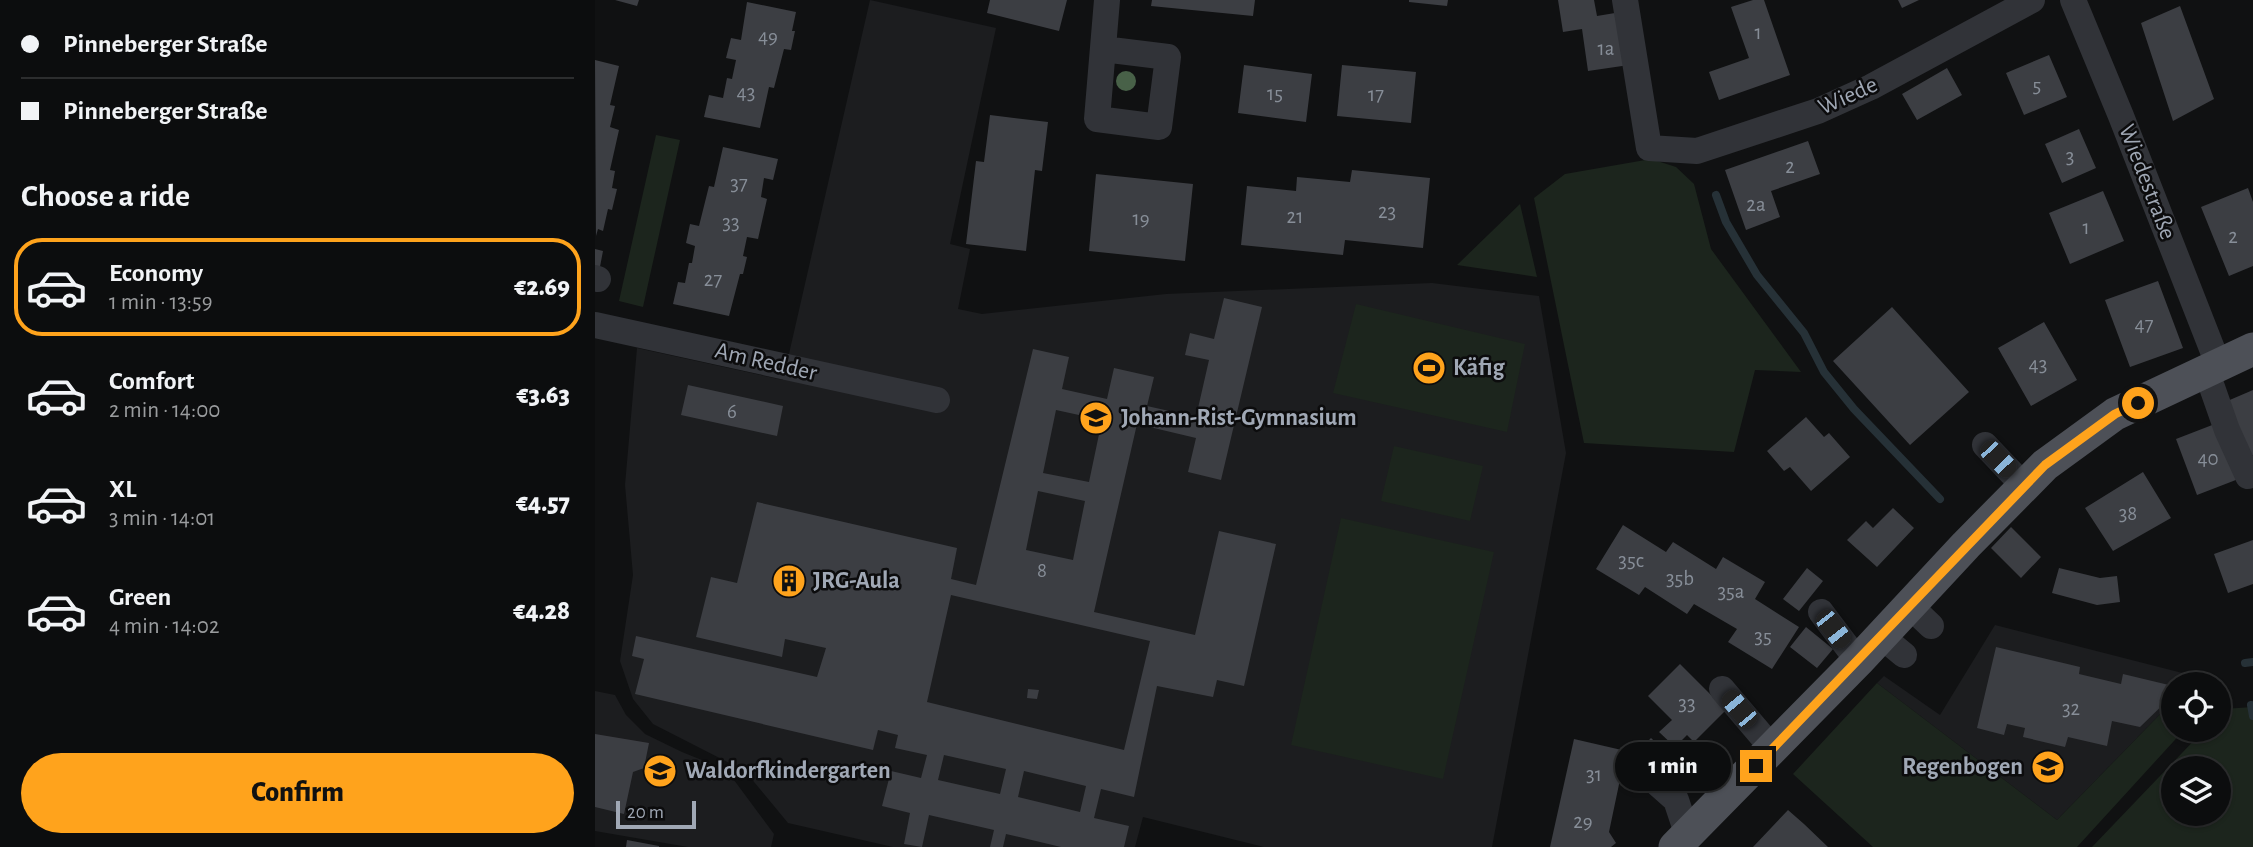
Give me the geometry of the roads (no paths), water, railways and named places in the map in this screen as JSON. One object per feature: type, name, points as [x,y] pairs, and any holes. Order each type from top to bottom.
[{"type":"main road","points":[[1681,841],[1859,661],[1893,645],[1921,616],[2024,486],[2045,465],[2115,414],[2253,349]]},
{"type":"street","points":[[1103,50],[1107,0]]},
{"type":"street","name":"Wiede","points":[[1625,0],[1649,148],[1697,151],[1818,111],[1871,87],[2032,0]]},
{"type":"street","name":"Wiedestraße","points":[[2073,0],[2121,116],[2212,367],[2227,430],[2248,476]]},
{"type":"street","name":"Am Redder","points":[[595,325],[937,400]]},
{"type":"street","points":[[1985,445],[2024,486]]},
{"type":"street","points":[[1821,612],[1859,661]]},
{"type":"street","points":[[1722,689],[1773,749]]},
{"type":"street","points":[[1640,768],[1676,800],[1681,841]]},
{"type":"waterway","points":[[1716,195],[1726,222],[1757,275],[1804,333],[1824,372],[1854,409],[1940,499]]},
{"type":"waterway","points":[[2245,663],[2253,662]]},
{"type":"waterway","points":[[2251,705],[2253,716]]},
{"type":"place","name":"Käfig","points":[[1429,368]]},
{"type":"place","name":"Johann-Rist-Gymnasium","points":[[1096,418]]},
{"type":"place","name":"JRG-Aula","points":[[789,581]]},
{"type":"place","name":"Regenbogen","points":[[2048,767]]},
{"type":"place","name":"Waldorfkindergarten","points":[[660,771]]}]
